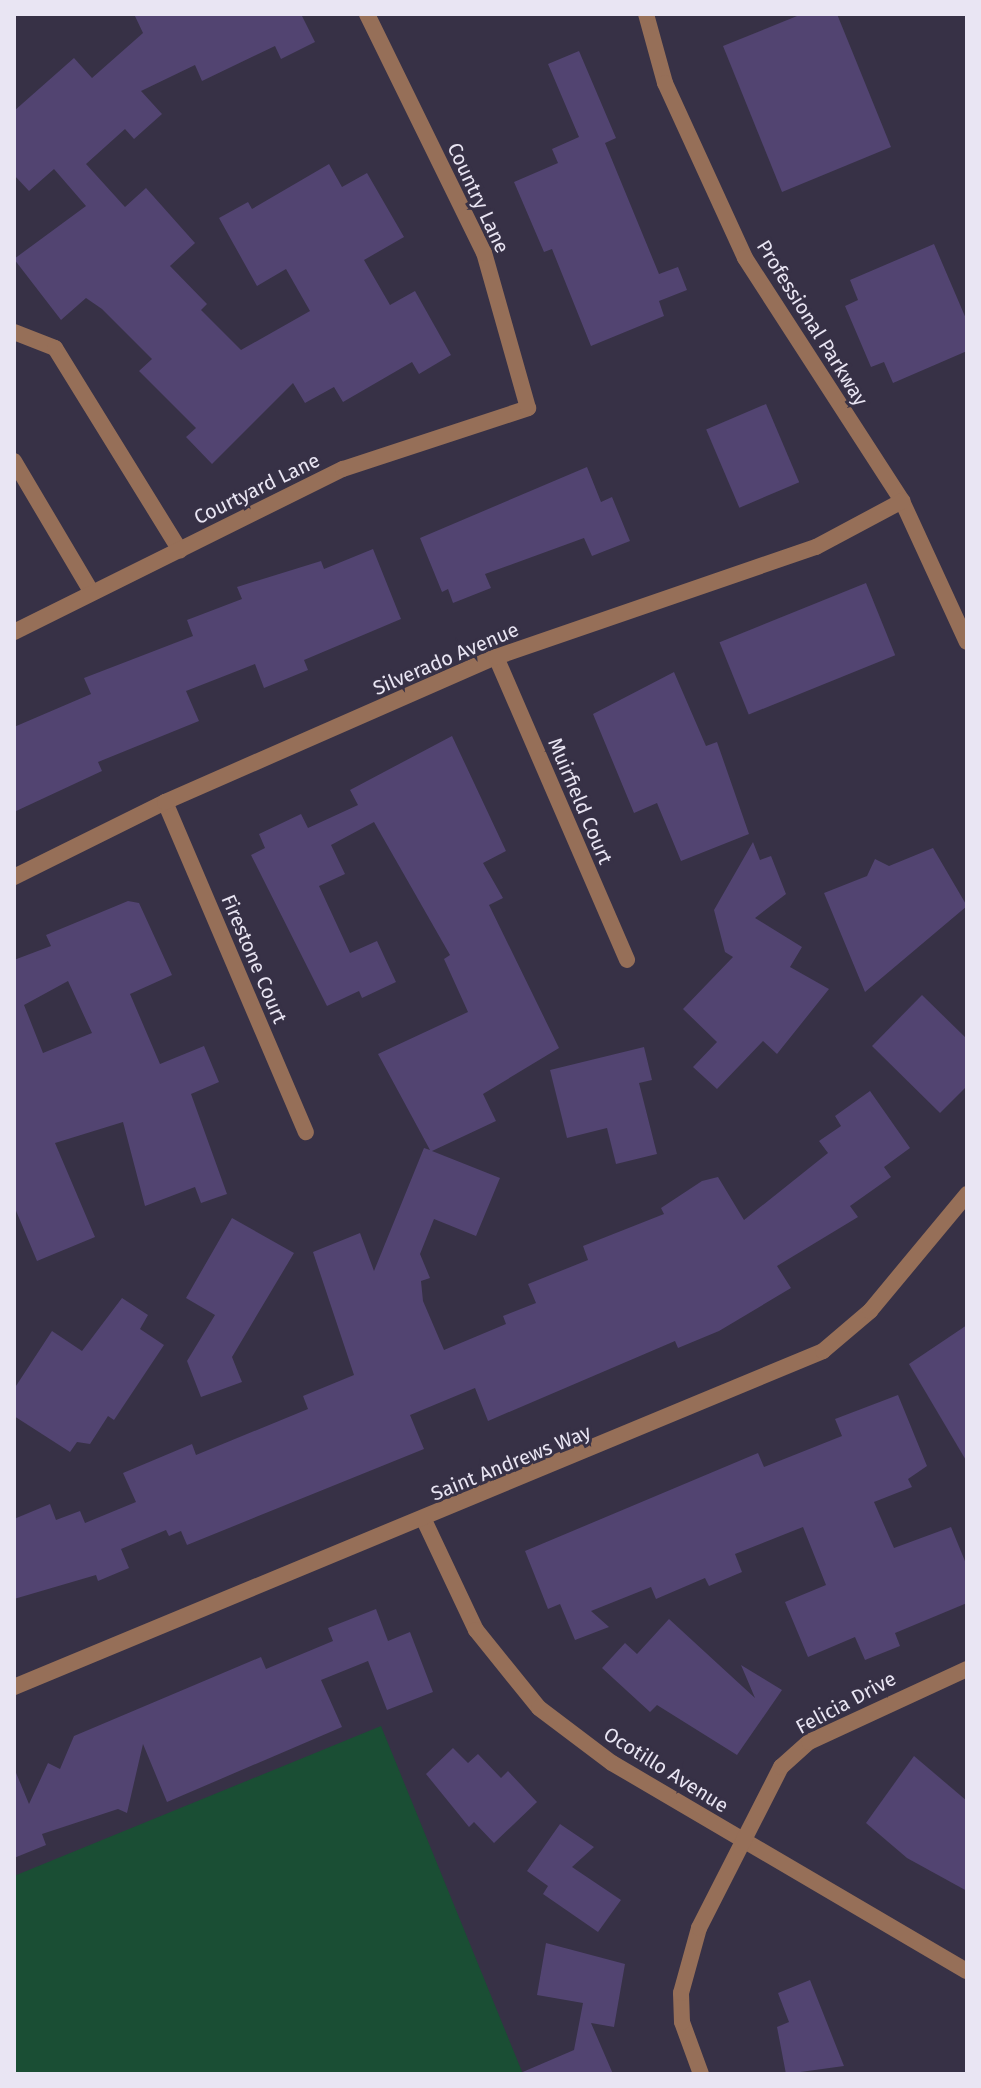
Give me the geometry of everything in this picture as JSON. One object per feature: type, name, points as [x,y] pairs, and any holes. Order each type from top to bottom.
[{"type":"street","name":"Country Lane","points":[[367,14],[484,253],[528,408]]},
{"type":"street","name":"Professional Parkway","points":[[646,14],[665,83],[745,258],[902,501],[967,642]]},
{"type":"street","points":[[14,332],[55,348],[180,550]]},
{"type":"street","name":"Courtyard Lane","points":[[14,632],[343,469],[528,408]]},
{"type":"street","points":[[14,461],[92,593]]},
{"type":"street","name":"Silverado Avenue","points":[[14,877],[165,802],[496,657],[816,547],[902,501]]},
{"type":"street","name":"Muirfield Court","points":[[496,657],[627,960]]},
{"type":"street","name":"Firestone Court","points":[[165,802],[306,1132]]},
{"type":"street","name":"Saint Andrews Way","points":[[14,1687],[424,1520],[823,1351],[870,1311],[967,1194]]},
{"type":"street","name":"Ocotillo Avenue","points":[[424,1520],[476,1630],[518,1688],[612,1763],[967,1971]]},
{"type":"street","name":"Felicia Drive","points":[[701,2074],[682,2022],[681,1993],[699,1928],[741,1839],[781,1767],[809,1742],[967,1669]]},
{"type":"green space","points":[[381,1726],[523,2074],[14,2074],[14,1876]]},
{"type":"building","points":[[134,14],[301,14],[315,42],[281,59],[275,46],[202,81],[195,65],[141,91],[162,114],[134,139],[125,129],[86,164],[125,207],[146,188],[195,243],[170,266],[207,304],[201,310],[241,350],[310,311],[286,269],[257,286],[219,218],[248,202],[252,209],[329,164],[342,187],[367,173],[404,237],[364,260],[390,305],[415,291],[451,355],[419,374],[412,362],[343,402],[334,387],[305,403],[293,383],[212,464],[186,437],[196,428],[139,371],[152,359],[102,309],[86,298],[61,320],[14,259],[86,206],[54,169],[29,191],[14,175],[14,111],[74,58],[92,78],[143,33]]},
{"type":"building","points":[[802,14],[837,14],[891,147],[782,192],[723,46]]},
{"type":"building","points":[[579,51],[616,138],[605,143],[659,274],[678,267],[687,290],[659,301],[664,316],[591,346],[552,249],[544,252],[514,182],[558,163],[552,149],[579,137],[548,64]]},
{"type":"building","points":[[934,244],[967,321],[967,351],[893,383],[884,362],[871,367],[845,306],[858,300],[850,280]]},
{"type":"building","points":[[766,404],[799,482],[739,508],[706,429]]},
{"type":"building","points":[[587,467],[601,502],[612,497],[630,541],[592,556],[584,538],[485,574],[491,588],[453,603],[448,589],[442,592],[420,538]]},
{"type":"building","points":[[373,549],[401,619],[304,660],[308,670],[264,688],[255,664],[186,691],[199,721],[98,762],[102,771],[14,812],[14,727],[91,694],[84,678],[193,636],[187,620],[242,599],[237,587],[321,561],[324,569]]},
{"type":"building","points":[[866,583],[895,655],[749,715],[720,642]]},
{"type":"building","points":[[674,672],[706,746],[717,742],[749,834],[681,861],[657,803],[634,813],[593,714]]},
{"type":"building","points":[[452,736],[506,851],[483,863],[503,898],[489,905],[559,1048],[483,1094],[496,1121],[432,1151],[500,1178],[476,1236],[434,1219],[420,1254],[430,1278],[421,1281],[423,1301],[444,1350],[506,1324],[503,1316],[536,1303],[528,1284],[588,1260],[583,1246],[664,1214],[661,1208],[702,1181],[718,1177],[744,1220],[828,1153],[819,1141],[841,1126],[835,1116],[870,1091],[910,1148],[884,1167],[891,1177],[850,1206],[858,1217],[777,1266],[791,1288],[719,1331],[678,1348],[675,1341],[488,1421],[475,1388],[410,1415],[424,1449],[187,1545],[181,1531],[169,1536],[166,1530],[121,1549],[129,1568],[98,1581],[96,1575],[14,1599],[14,1519],[50,1504],[56,1520],[80,1511],[85,1523],[136,1502],[123,1473],[192,1444],[196,1455],[308,1409],[303,1396],[354,1375],[313,1252],[360,1233],[374,1271],[424,1148],[430,1150],[378,1054],[468,1012],[444,959],[450,955],[374,822],[331,845],[345,874],[319,886],[350,953],[377,941],[396,982],[362,998],[359,991],[327,1006],[251,855],[265,848],[259,834],[301,814],[308,828],[358,805],[350,790]]},
{"type":"building","points":[[753,842],[760,860],[771,856],[786,894],[755,918],[802,947],[790,967],[829,989],[777,1054],[763,1041],[717,1089],[693,1067],[717,1042],[683,1009],[733,957],[725,952],[714,910]]},
{"type":"building","points":[[933,848],[967,906],[865,992],[824,893],[867,876],[875,859],[889,866]]},
{"type":"building","points":[[128,901],[139,903],[172,975],[130,994],[160,1064],[204,1046],[219,1082],[191,1094],[227,1194],[201,1203],[195,1187],[145,1206],[123,1122],[55,1143],[95,1237],[37,1261],[14,1206],[14,960],[51,946],[46,935]],"holes":[[[68,981],[92,1033],[43,1053],[24,1005]]]},
{"type":"building","points":[[922,995],[967,1039],[967,1086],[940,1113],[872,1046]]},
{"type":"building","points":[[644,1047],[652,1080],[639,1083],[657,1154],[616,1164],[607,1128],[567,1138],[550,1070]]},
{"type":"building","points":[[232,1218],[294,1253],[232,1357],[242,1382],[201,1397],[187,1361],[215,1315],[186,1298]]},
{"type":"building","points":[[122,1298],[148,1315],[140,1329],[164,1345],[114,1420],[108,1416],[90,1444],[77,1442],[70,1452],[14,1416],[14,1389],[52,1331],[82,1351]]},
{"type":"building","points":[[967,1325],[967,1462],[909,1364]]},
{"type":"building","points":[[898,1395],[927,1466],[908,1479],[912,1487],[874,1502],[894,1548],[951,1527],[967,1566],[967,1603],[895,1633],[900,1646],[865,1660],[855,1637],[808,1657],[785,1602],[826,1585],[803,1527],[735,1554],[742,1572],[709,1586],[705,1578],[656,1599],[651,1587],[591,1611],[609,1627],[575,1640],[560,1604],[548,1609],[525,1551],[758,1453],[764,1467],[842,1436],[835,1419]]},
{"type":"building","points":[[376,1609],[388,1641],[410,1632],[433,1692],[387,1710],[368,1661],[321,1680],[342,1727],[167,1802],[143,1744],[127,1813],[118,1809],[42,1834],[46,1845],[14,1858],[14,1768],[29,1804],[48,1763],[60,1769],[74,1736],[261,1657],[266,1669],[333,1641],[328,1628]]},
{"type":"building","points":[[669,1619],[755,1698],[741,1665],[782,1690],[737,1755],[657,1705],[650,1712],[602,1668],[625,1643],[637,1654]]},
{"type":"building","points":[[453,1748],[468,1763],[478,1754],[501,1778],[508,1771],[537,1802],[494,1843],[474,1822],[469,1827],[426,1774]]},
{"type":"building","points":[[914,1756],[967,1801],[967,1891],[907,1858],[866,1823]]},
{"type":"building","points":[[560,1824],[594,1847],[572,1867],[621,1900],[598,1932],[543,1894],[548,1886],[527,1871]]},
{"type":"building","points":[[546,1943],[625,1964],[614,2027],[591,2023],[613,2074],[518,2074],[574,2050],[583,2003],[537,1995]]},
{"type":"building","points":[[810,1980],[844,2066],[786,2074],[777,2027],[789,2022],[778,1993]]}]
